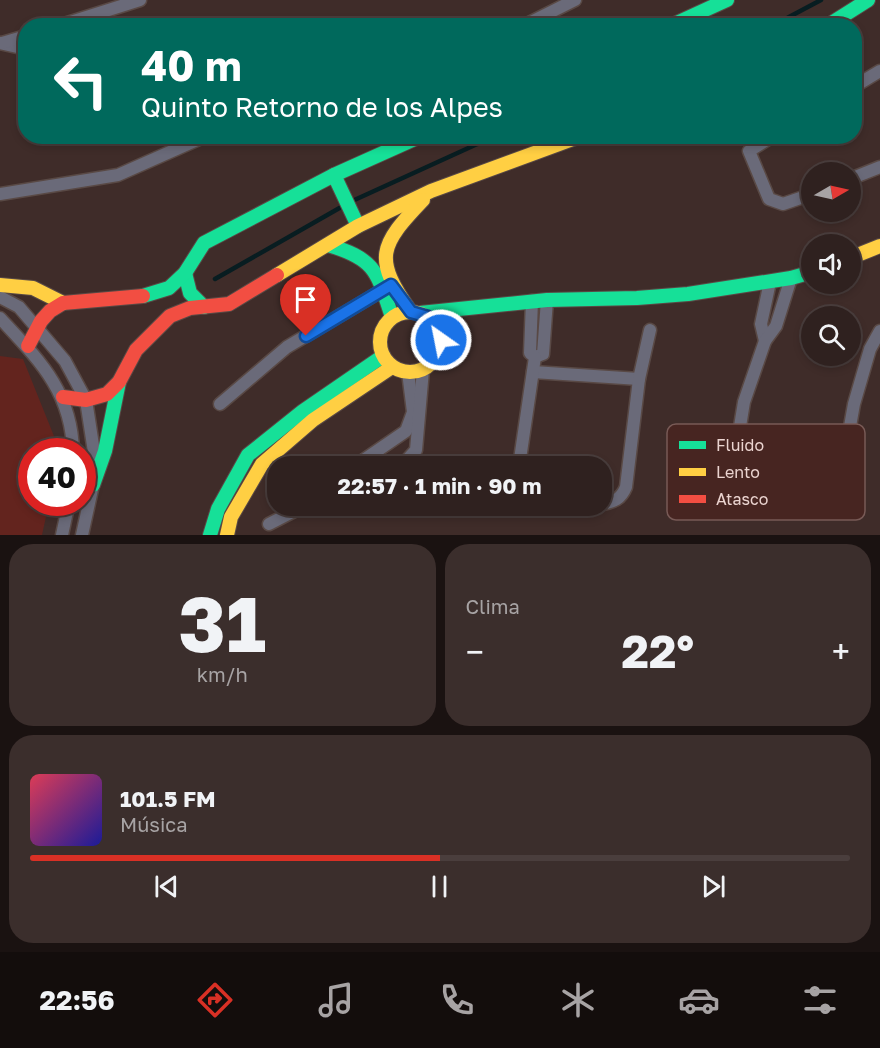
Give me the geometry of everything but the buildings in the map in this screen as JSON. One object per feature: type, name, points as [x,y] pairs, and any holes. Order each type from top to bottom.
[{"type":"street","points":[[83,18],[140,0]]},
{"type":"street","points":[[539,18],[575,0]]},
{"type":"street","points":[[688,18],[727,0]]},
{"type":"street","points":[[840,18],[868,0]]},
{"type":"street","points":[[0,43],[18,38]]},
{"type":"street","points":[[0,43],[18,47]]},
{"type":"street","points":[[862,82],[880,71]]},
{"type":"street","points":[[0,194],[118,175],[188,144]]},
{"type":"street","points":[[28,346],[35,328],[53,308],[63,303],[144,296],[169,288],[184,273],[204,243],[334,175],[403,144]]},
{"type":"street","points":[[96,476],[105,451],[119,382],[136,350],[170,316],[190,308],[229,304],[358,226],[431,191],[559,144]]},
{"type":"street","points":[[760,144],[749,151],[770,199],[783,204],[801,198]]},
{"type":"street","points":[[861,175],[880,167]]},
{"type":"street","points":[[334,175],[358,226]]},
{"type":"street","points":[[392,317],[385,264],[386,246],[398,225],[431,191]]},
{"type":"street","points":[[328,245],[358,256],[367,262],[387,287],[415,312],[428,317],[439,332],[441,340],[438,354],[429,366],[423,370],[408,372],[388,361],[380,339],[386,324],[392,317],[415,312],[532,301],[668,296],[770,282],[801,275]]},
{"type":"street","points":[[861,254],[880,246]]},
{"type":"street","points":[[184,273],[190,293],[204,307]]},
{"type":"street","points":[[740,424],[744,402],[765,341],[776,326],[792,278]]},
{"type":"street","points":[[765,341],[762,324],[770,282]]},
{"type":"street","points":[[0,285],[30,285],[48,292],[63,303]]},
{"type":"street","points":[[220,404],[287,347],[387,287]]},
{"type":"street","points":[[0,297],[19,307],[65,361],[86,400],[92,438]]},
{"type":"street","points":[[535,357],[543,354],[547,300]]},
{"type":"street","points":[[532,301],[530,353],[535,357]]},
{"type":"street","points":[[439,332],[467,308]]},
{"type":"street","points":[[0,318],[28,346],[48,371],[63,397],[73,438]]},
{"type":"street","points":[[612,502],[622,497],[626,487],[639,379],[650,330]]},
{"type":"street","points":[[850,424],[870,350],[880,331]]},
{"type":"street","points":[[520,456],[535,357]]},
{"type":"street","points":[[210,535],[218,509],[248,455],[303,411],[388,361]]},
{"type":"street","points":[[226,535],[231,517],[262,464],[388,361]]},
{"type":"street","points":[[410,456],[416,450],[423,370]]},
{"type":"street","points":[[370,456],[406,431],[413,412],[408,372]]},
{"type":"street","points":[[532,372],[639,379]]},
{"type":"street","points":[[63,397],[86,400],[107,394],[119,382]]},
{"type":"street","points":[[62,535],[66,516]]},
{"type":"street","points":[[82,535],[86,516]]},
{"type":"street","points":[[269,524],[285,516]]},
{"type":"shaded area","points":[[0,356],[23,359],[55,438],[18,438],[18,516],[46,516],[42,535],[0,535]]},
{"type":"waterway","points":[[787,18],[821,0]]},
{"type":"waterway","points":[[350,202],[478,144]]},
{"type":"waterway","points":[[215,279],[343,206]]},
{"type":"traffic: fast","points":[[688,18],[727,0]]},
{"type":"traffic: fast","points":[[840,18],[868,0]]},
{"type":"traffic: fast","points":[[143,296],[169,288],[185,273],[204,243],[334,175],[403,144]]},
{"type":"traffic: fast","points":[[334,175],[358,226]]},
{"type":"traffic: fast","points":[[328,245],[356,256],[372,269],[378,278],[392,317]]},
{"type":"traffic: fast","points":[[185,273],[190,293],[204,307]]},
{"type":"traffic: fast","points":[[420,313],[547,300],[637,298],[688,294],[801,275]]},
{"type":"traffic: fast","points":[[210,535],[218,509],[248,455],[303,411],[383,356]]},
{"type":"traffic: fast","points":[[96,476],[105,451],[119,382]]},
{"type":"traffic: slow","points":[[277,275],[358,226],[431,191],[559,144]]},
{"type":"traffic: slow","points":[[411,312],[391,278],[386,265],[386,253],[397,229],[423,200]]},
{"type":"traffic: slow","points":[[861,254],[880,246]]},
{"type":"traffic: slow","points":[[0,285],[33,288],[63,303]]},
{"type":"traffic: slow","points":[[404,312],[416,312],[427,317],[435,325],[440,342],[438,354],[427,367],[416,372],[404,372],[393,367],[385,359],[380,348],[380,336],[385,325],[393,317],[404,312]]},
{"type":"traffic: slow","points":[[227,535],[231,517],[262,464],[313,420],[392,367]]},
{"type":"traffic: jam","points":[[63,397],[86,400],[107,394],[119,382],[136,350],[170,316],[190,308],[229,304],[277,275]]},
{"type":"traffic: jam","points":[[28,346],[41,321],[50,311],[63,303],[143,296]]},
{"type":"route","points":[[306,336],[391,285],[411,312],[428,317],[435,324],[441,340]]}]
